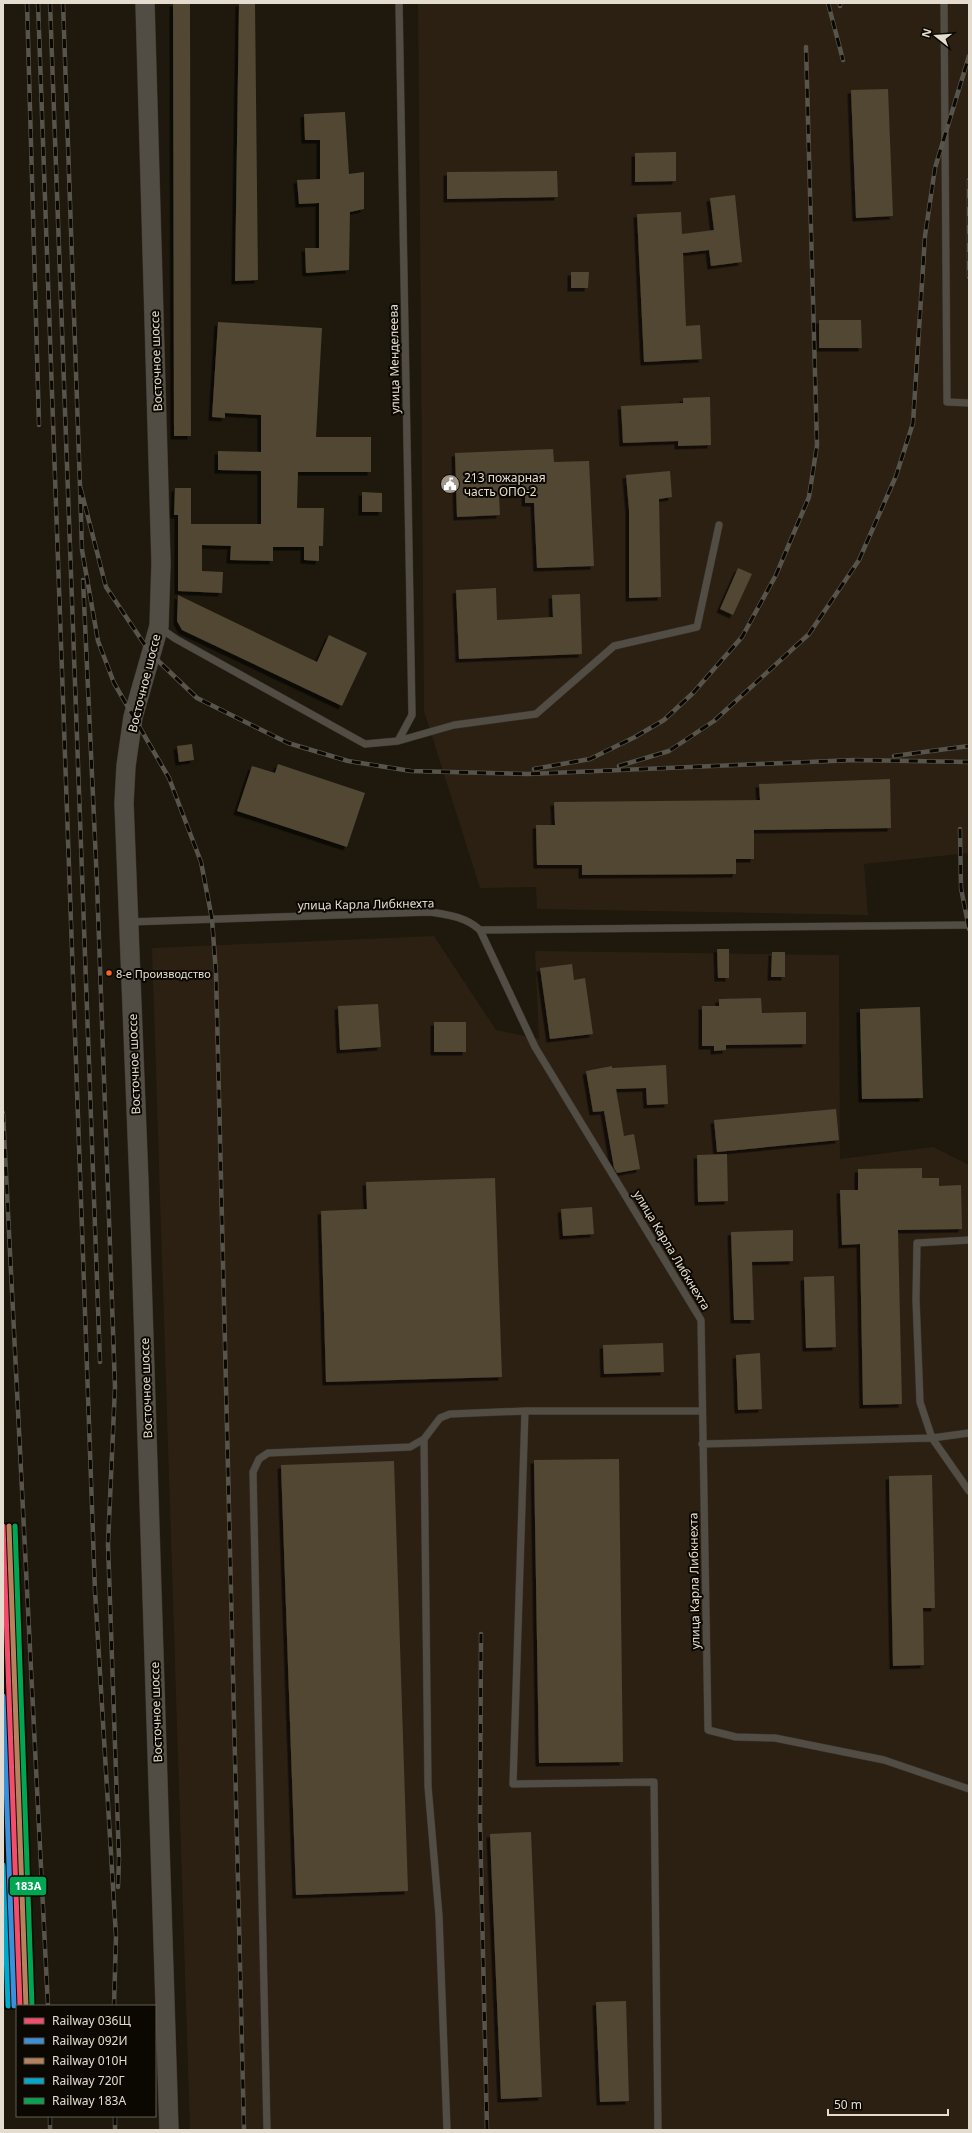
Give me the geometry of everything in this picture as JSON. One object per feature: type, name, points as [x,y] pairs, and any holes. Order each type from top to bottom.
[{"type":"street","name":"Восточное шоссе","points":[[146,3],[161,563],[159,626],[133,716],[126,766],[125,826],[139,1182],[169,2130]]},
{"type":"lane","name":"улица Менделеева","points":[[398,741],[412,715],[399,3]]},
{"type":"lane","points":[[944,3],[947,402],[969,403]]},
{"type":"lane","points":[[159,626],[176,638],[365,744],[398,741],[454,724],[536,714],[614,646],[697,627],[719,525]]},
{"type":"lane","name":"улица Карла Либкнехта","points":[[128,922],[423,911],[460,918],[471,922],[480,930],[535,1047],[701,1320],[708,1730],[736,1737],[775,1738],[884,1760],[969,1789]]},
{"type":"lane","points":[[480,930],[969,925]]},
{"type":"lane","points":[[969,1240],[917,1243],[916,1300],[920,1402],[932,1438],[969,1491]]},
{"type":"lane","points":[[267,2130],[253,1472],[259,1459],[268,1453],[410,1447],[424,1439],[440,1418],[450,1414],[525,1411],[702,1411]]},
{"type":"lane","points":[[525,1411],[513,1784],[654,1782],[658,2130]]},
{"type":"lane","points":[[702,1444],[932,1438],[969,1433]]},
{"type":"lane","points":[[424,1439],[428,1786],[438,1916],[446,2130]]},
{"type":"shaded area","points":[[418,3],[969,3],[969,853],[864,864],[868,915],[537,909],[536,887],[480,888],[424,711]]},
{"type":"shaded area","points":[[434,936],[496,1030],[539,1039],[535,951],[839,955],[840,1159],[933,1147],[969,1165],[969,2130],[190,2130],[152,948]]},
{"type":"building","points":[[173,3],[190,3],[191,436],[174,436]]},
{"type":"building","points":[[239,3],[255,4],[258,280],[235,281]]},
{"type":"building","points":[[888,89],[893,216],[856,218],[851,90]]},
{"type":"building","points":[[345,112],[349,174],[364,172],[364,209],[350,212],[349,270],[306,273],[305,248],[319,248],[319,203],[299,204],[297,180],[320,179],[320,140],[305,140],[304,114]]},
{"type":"building","points":[[676,152],[676,181],[635,182],[635,153]]},
{"type":"building","points":[[557,171],[558,197],[447,199],[447,172]]},
{"type":"building","points":[[735,195],[742,262],[711,266],[709,250],[683,253],[686,326],[700,325],[702,359],[644,362],[637,214],[681,212],[682,234],[714,230],[710,198]]},
{"type":"building","points":[[571,272],[589,272],[588,288],[571,288]]},
{"type":"building","points":[[819,320],[861,320],[862,348],[819,348]]},
{"type":"building","points":[[218,322],[322,328],[316,437],[371,437],[371,472],[298,472],[297,508],[324,508],[323,546],[319,546],[319,561],[304,560],[304,547],[273,547],[273,561],[230,560],[231,546],[202,545],[202,571],[223,572],[222,593],[178,591],[178,515],[174,515],[175,488],[191,488],[191,524],[261,524],[261,471],[218,470],[218,451],[261,452],[261,415],[225,413],[225,418],[212,417]]},
{"type":"building","points":[[710,397],[711,445],[678,446],[678,441],[623,443],[621,406],[683,403],[683,398]]},
{"type":"building","points":[[553,449],[554,462],[589,461],[594,566],[537,568],[534,503],[525,503],[525,494],[499,495],[500,515],[457,517],[455,453]]},
{"type":"building","points":[[670,471],[672,497],[659,499],[661,597],[629,598],[629,510],[626,475]]},
{"type":"building","points":[[362,492],[382,493],[382,512],[362,512]]},
{"type":"building","points":[[738,568],[752,574],[733,615],[720,609]]},
{"type":"building","points":[[496,588],[497,620],[553,617],[552,595],[580,594],[582,654],[459,659],[456,590]]},
{"type":"building","points":[[178,595],[317,662],[329,635],[367,653],[342,706],[182,630],[177,621]]},
{"type":"building","points":[[192,744],[194,760],[179,762],[177,746]]},
{"type":"building","points":[[278,764],[365,793],[347,847],[237,811],[252,766],[275,773]]},
{"type":"building","points":[[890,779],[891,828],[754,830],[754,859],[736,859],[736,874],[582,875],[582,865],[537,865],[536,825],[555,825],[554,802],[760,800],[759,784]]},
{"type":"building","points":[[717,949],[729,949],[729,978],[718,978]]},
{"type":"building","points":[[772,952],[785,952],[785,977],[771,977]]},
{"type":"building","points":[[572,964],[574,980],[585,978],[593,1034],[550,1039],[540,968]]},
{"type":"building","points":[[761,998],[762,1013],[806,1012],[806,1044],[726,1045],[726,1050],[714,1051],[714,1046],[702,1046],[702,1006],[719,1006],[719,999]]},
{"type":"building","points":[[378,1004],[381,1047],[340,1050],[338,1006]]},
{"type":"building","points":[[920,1007],[923,1098],[862,1099],[860,1009]]},
{"type":"building","points":[[434,1022],[466,1022],[466,1052],[434,1052]]},
{"type":"building","points":[[666,1065],[668,1104],[647,1105],[646,1088],[616,1089],[624,1136],[634,1134],[640,1169],[617,1173],[614,1168],[604,1111],[593,1112],[586,1071],[612,1066],[612,1068]]},
{"type":"building","points":[[836,1109],[839,1140],[717,1152],[714,1120]]},
{"type":"building","points":[[727,1154],[728,1201],[698,1202],[697,1155]]},
{"type":"building","points":[[922,1168],[922,1178],[939,1178],[939,1186],[961,1185],[962,1229],[898,1230],[902,1404],[863,1405],[860,1244],[842,1245],[840,1190],[858,1190],[858,1169]]},
{"type":"building","points":[[495,1178],[502,1377],[326,1382],[321,1211],[367,1209],[366,1182]]},
{"type":"building","points":[[592,1207],[594,1234],[563,1236],[561,1209]]},
{"type":"building","points":[[793,1230],[793,1261],[752,1262],[754,1320],[734,1320],[731,1232]]},
{"type":"building","points":[[834,1276],[836,1347],[806,1348],[804,1277]]},
{"type":"building","points":[[663,1343],[664,1372],[604,1374],[603,1345]]},
{"type":"building","points":[[760,1353],[762,1409],[738,1410],[736,1355]]},
{"type":"building","points":[[619,1459],[623,1762],[539,1763],[534,1460]]},
{"type":"building","points":[[394,1461],[408,1891],[296,1895],[281,1465]]},
{"type":"building","points":[[932,1475],[935,1608],[923,1608],[924,1665],[893,1666],[889,1476]]},
{"type":"building","points":[[531,1832],[542,2097],[501,2099],[490,1834]]},
{"type":"building","points":[[626,2001],[629,2101],[600,2102],[596,2002]]},
{"type":"railway","points":[[27,3],[39,425]]},
{"type":"railway","points":[[38,3],[95,1591],[116,1936],[114,2005]]},
{"type":"railway","points":[[50,3],[100,1362]]},
{"type":"railway","points":[[63,3],[80,486],[106,587],[151,654],[197,698],[288,743],[348,761],[411,771],[528,774],[854,760],[969,762]]},
{"type":"railway","points":[[828,3],[843,60]]},
{"type":"railway","points":[[534,769],[590,759],[635,737],[664,720],[693,693],[742,637],[776,575],[809,497],[817,445],[806,47]]},
{"type":"railway","points":[[619,766],[669,751],[714,721],[809,634],[859,560],[896,476],[913,423],[925,236],[935,168],[969,56]]},
{"type":"railway","points":[[969,180],[969,277]]},
{"type":"railway","points":[[80,486],[82,550],[98,641],[114,683],[169,778],[201,862],[212,919],[216,973],[244,2130]]},
{"type":"railway","points":[[83,580],[97,883],[115,1387],[108,1544],[119,1859],[118,1887]]},
{"type":"railway","points":[[894,756],[969,746]]},
{"type":"railway","points":[[960,829],[961,888],[969,929]]},
{"type":"railway","points":[[3,1113],[48,2005]]},
{"type":"railway","points":[[481,1634],[480,1822],[487,2130]]},
{"type":"railway","points":[[50,2117],[50,2130]]},
{"type":"railway","points":[[115,2117],[115,2130]]},
{"type":"rail line","name":"036Щ","points":[[3,1526],[20,2005]]},
{"type":"rail line","name":"010Н","points":[[9,1526],[26,2005]]},
{"type":"rail line","name":"183А","points":[[15,1526],[32,2005]]},
{"type":"rail line","name":"092И","points":[[3,1696],[14,2006]]},
{"type":"rail line","name":"720Г","points":[[3,1865],[8,2006]]},
{"type":"place","name":"213 пожарная часть ОПО-2","points":[[450,484]]},
{"type":"place","name":"8-е Производство","points":[[109,973]]}]
